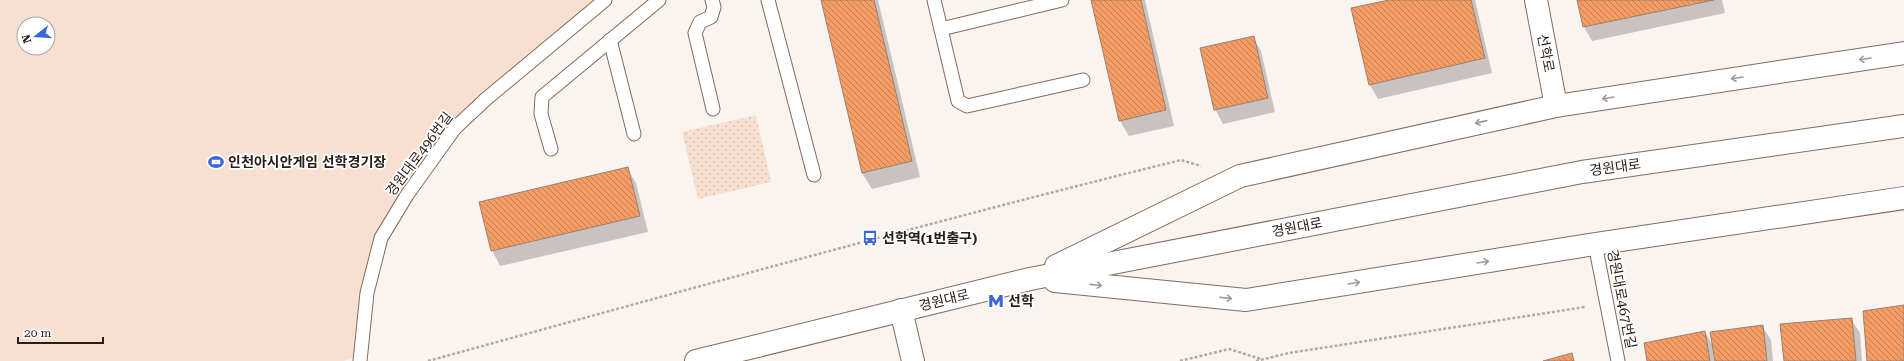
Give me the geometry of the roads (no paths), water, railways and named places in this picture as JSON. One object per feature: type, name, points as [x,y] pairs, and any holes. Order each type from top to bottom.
[{"type":"main road","name":"선학로","points":[[1536,0],[1556,106]]},
{"type":"main road","points":[[1030,279],[1240,176],[1556,106],[1904,53]]},
{"type":"main road","name":"경원대로","points":[[696,361],[1030,279],[1582,172],[1904,126]]},
{"type":"main road","points":[[1030,279],[1246,300],[1595,244],[1904,198]]},
{"type":"main road","points":[[901,310],[913,361]]},
{"type":"lane","name":"경원대로496번길","points":[[360,361],[367,293],[381,238],[407,195],[455,128],[486,99],[605,0]]},
{"type":"lane","points":[[551,149],[540,114],[542,97],[658,0]]},
{"type":"lane","points":[[712,0],[714,7],[711,17],[700,22],[695,33],[713,109]]},
{"type":"lane","points":[[768,0],[814,175]]},
{"type":"lane","points":[[934,0],[958,101],[967,106],[1083,80]]},
{"type":"lane","points":[[941,29],[1062,0]]},
{"type":"lane","points":[[610,40],[634,134]]},
{"type":"lane","name":"경원대로467번길","points":[[1595,244],[1618,361]]},
{"type":"place","name":"인천아시안게임 선학경기장","points":[[216,162]]},
{"type":"place","name":"선학역(1번출구)","points":[[870,238]]},
{"type":"place","name":"선학","points":[[996,301]]}]
